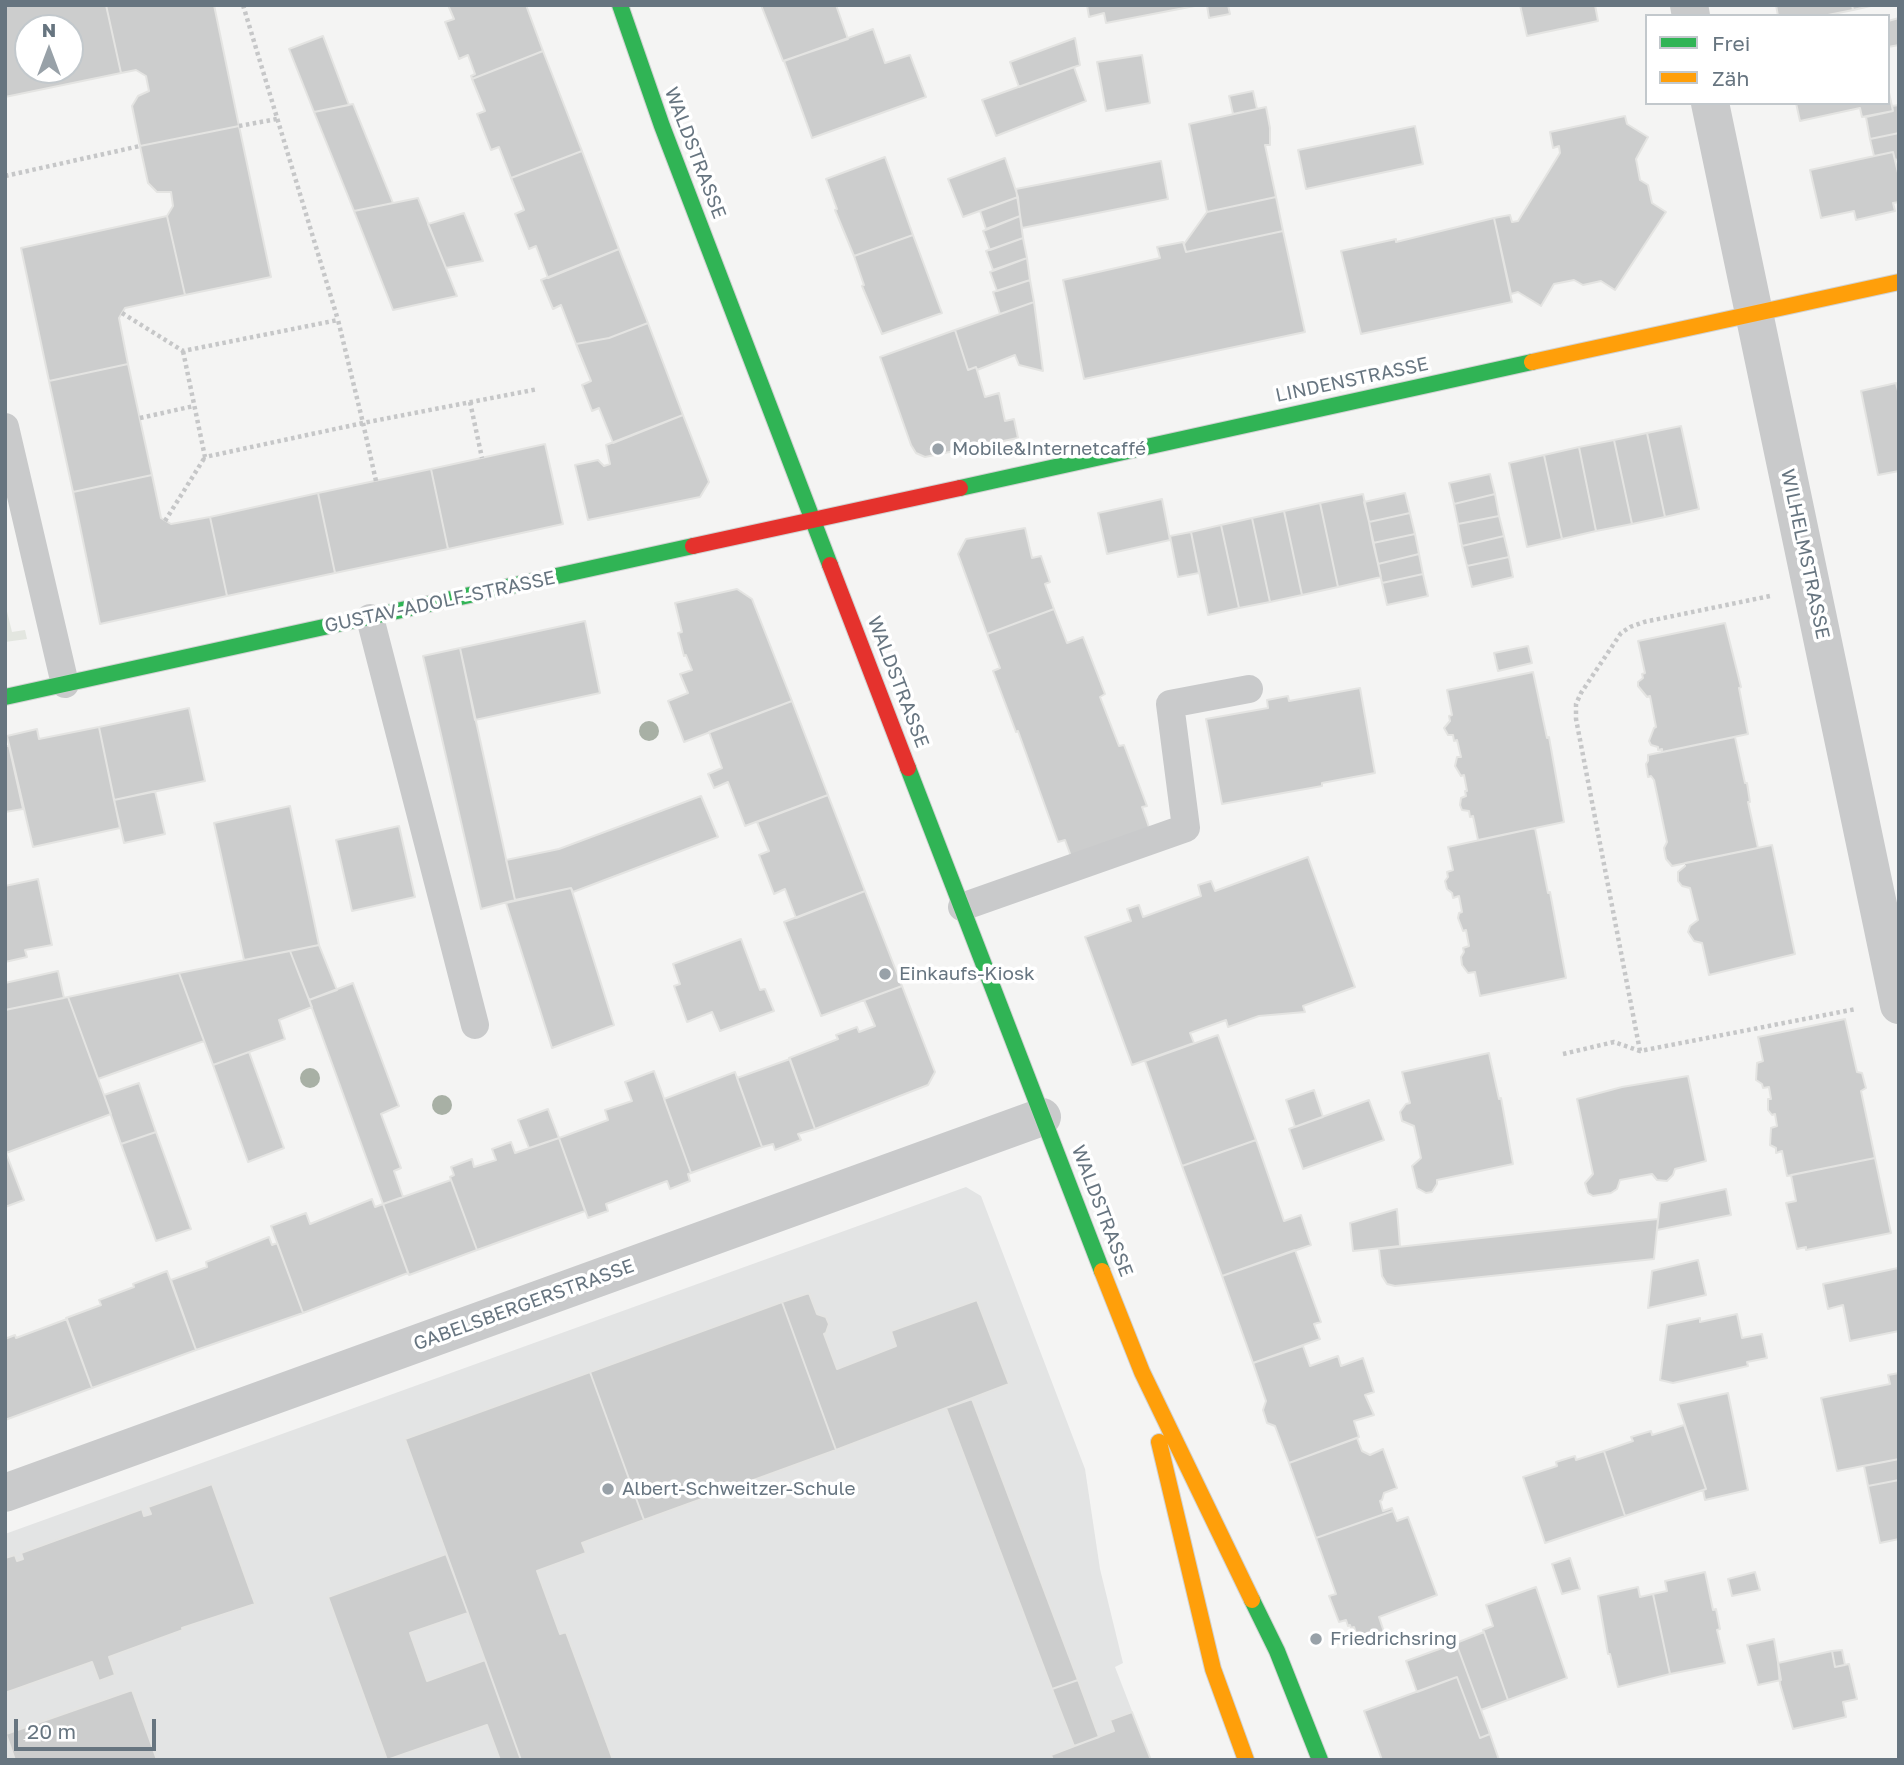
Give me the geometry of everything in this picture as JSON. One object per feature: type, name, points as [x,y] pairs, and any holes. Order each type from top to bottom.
[{"type":"main road","name":"WALDSTRASSE","points":[[620,5],[667,139],[1142,1372],[1278,1651],[1320,1760]]},
{"type":"main road","name":"LINDENSTRASSE","points":[[815,520],[1899,282]]},
{"type":"main road","name":"GUSTAV-ADOLF-STRASSE","points":[[5,697],[815,520]]},
{"type":"main road","name":"WALDSTRASSE","points":[[1142,1372],[1213,1670],[1246,1760]]},
{"type":"street","name":"WILHELMSTRASSE","points":[[1710,105],[1898,1003]]},
{"type":"street","name":"GABELSBERGERSTRASSE","points":[[5,1493],[1042,1118]]},
{"type":"lane","points":[[5,427],[65,684]]},
{"type":"lane","points":[[370,618],[475,1025]]},
{"type":"lane","points":[[962,907],[1186,828],[1170,704],[1249,690]]},
{"type":"path","points":[[243,5],[338,320],[376,481]]},
{"type":"path","points":[[239,126],[277,119]]},
{"type":"path","points":[[5,176],[140,146]]},
{"type":"path","points":[[122,313],[183,351],[338,320]]},
{"type":"path","points":[[166,521],[205,457],[183,351]]},
{"type":"path","points":[[205,457],[538,389]]},
{"type":"path","points":[[470,402],[482,458]]},
{"type":"path","points":[[140,418],[194,406]]},
{"type":"path","points":[[1640,1051],[1576,719],[1576,705],[1581,693],[1621,633],[1630,627],[1812,588]]},
{"type":"path","points":[[1563,1054],[1614,1042],[1640,1051],[1898,1003]]},
{"type":"shaded area","points":[[5,603],[12,632],[25,630],[27,639],[5,642]]},
{"type":"shaded area","name":"Albert-Schweitzer-Schule","points":[[966,1187],[981,1196],[1085,1469],[1100,1569],[1123,1663],[1115,1667],[1151,1760],[5,1760],[5,1534]]},
{"type":"building","points":[[5,5],[106,5],[121,73],[84,81],[84,14],[14,14],[14,84],[68,84],[5,97]]},
{"type":"building","points":[[106,5],[214,5],[239,126],[140,146],[132,106],[138,96],[149,91],[146,76],[136,70],[121,73]]},
{"type":"building","points":[[448,5],[526,5],[543,51],[472,79],[471,76],[475,74],[468,55],[459,59],[445,22],[454,19]]},
{"type":"building","points":[[761,5],[836,5],[848,39],[783,61]]},
{"type":"building","points":[[1087,5],[1200,5],[1106,23],[1104,13],[1089,17]]},
{"type":"building","points":[[1207,5],[1228,5],[1230,14],[1209,18]]},
{"type":"building","points":[[1520,5],[1595,5],[1598,21],[1527,36]]},
{"type":"building","points":[[1776,5],[1852,5],[1853,10],[1833,14],[1778,14]]},
{"type":"building","points":[[1852,5],[1875,5],[1853,10]]},
{"type":"building","points":[[1899,18],[1899,45],[1890,47],[1890,20]]},
{"type":"building","points":[[873,29],[885,63],[910,55],[926,97],[812,138],[784,61]]},
{"type":"building","points":[[323,36],[349,105],[314,112],[289,49]]},
{"type":"building","points":[[1075,38],[1080,65],[1019,87],[1010,62]]},
{"type":"building","points":[[543,51],[582,151],[511,178],[499,147],[491,150],[477,114],[485,111],[472,79]]},
{"type":"building","points":[[1142,55],[1150,103],[1106,111],[1097,62]]},
{"type":"building","points":[[1074,67],[1086,101],[996,136],[982,100]]},
{"type":"building","points":[[1253,91],[1257,109],[1233,114],[1229,96]]},
{"type":"building","points":[[1890,97],[1893,111],[1862,117],[1860,108],[1800,121],[1796,105],[1890,105]]},
{"type":"building","points":[[353,104],[393,203],[354,211],[314,112]]},
{"type":"building","points":[[1899,105],[1899,133],[1870,139],[1866,117],[1893,111],[1892,106]]},
{"type":"building","points":[[1266,107],[1270,145],[1265,145],[1276,197],[1207,212],[1189,124]]},
{"type":"building","points":[[1625,116],[1627,124],[1648,137],[1636,159],[1640,180],[1648,185],[1652,203],[1666,212],[1615,290],[1601,281],[1583,285],[1574,280],[1554,284],[1541,306],[1518,292],[1511,294],[1494,218],[1510,215],[1512,222],[1518,221],[1560,153],[1559,146],[1553,148],[1550,132]]},
{"type":"building","points":[[239,126],[271,277],[185,295],[167,216],[173,206],[171,192],[157,192],[148,183],[140,146]]},
{"type":"building","points":[[1415,126],[1423,164],[1306,189],[1298,150]]},
{"type":"building","points":[[1899,133],[1899,159],[1895,160],[1893,152],[1874,156],[1870,139]]},
{"type":"building","points":[[582,151],[619,249],[548,278],[536,246],[529,249],[515,214],[524,210],[511,178]]},
{"type":"building","points":[[1893,152],[1899,177],[1899,202],[1893,203],[1895,211],[1856,220],[1854,211],[1821,218],[1810,170]]},
{"type":"building","points":[[885,157],[913,235],[854,256],[835,210],[837,209],[826,179]]},
{"type":"building","points":[[1005,158],[1018,197],[963,217],[948,179]]},
{"type":"building","points":[[1161,161],[1168,199],[1022,228],[1016,189]]},
{"type":"building","points":[[1018,197],[1020,216],[986,229],[980,211]]},
{"type":"building","points":[[1276,197],[1283,231],[1186,252],[1184,244],[1207,212]]},
{"type":"building","points":[[418,198],[457,296],[393,310],[354,211]]},
{"type":"building","points":[[464,213],[483,261],[446,268],[428,224]]},
{"type":"building","points":[[167,216],[185,295],[125,308],[119,318],[128,364],[49,381],[21,248]]},
{"type":"building","points":[[1020,216],[1023,238],[990,250],[983,231]]},
{"type":"building","points":[[1494,218],[1512,302],[1361,334],[1341,251],[1396,239],[1396,242]]},
{"type":"building","points":[[1283,231],[1305,332],[1084,379],[1063,280],[1160,258],[1157,247],[1183,242],[1186,252]]},
{"type":"building","points":[[913,235],[942,313],[882,334],[862,286],[864,285],[854,256]]},
{"type":"building","points":[[1023,238],[1027,258],[993,270],[986,251]]},
{"type":"building","points":[[619,249],[648,323],[609,338],[576,344],[561,305],[553,309],[541,280]]},
{"type":"building","points":[[1027,258],[1030,280],[997,291],[990,272]]},
{"type":"building","points":[[1030,280],[1034,302],[1000,314],[993,292]]},
{"type":"building","points":[[1034,302],[1043,371],[1019,365],[1015,355],[977,370],[976,367],[968,370],[955,330]]},
{"type":"building","points":[[648,323],[683,415],[613,443],[599,408],[592,411],[582,385],[591,381],[576,344],[609,338]]},
{"type":"building","points":[[955,330],[968,370],[976,367],[985,397],[999,393],[1005,421],[1014,419],[1018,438],[925,457],[916,453],[911,445],[880,357]]},
{"type":"building","points":[[128,364],[152,475],[73,492],[49,381]]},
{"type":"building","points":[[1896,383],[1899,395],[1899,471],[1878,475],[1861,391]]},
{"type":"building","points":[[683,415],[709,482],[700,497],[588,520],[575,465],[598,460],[604,466],[610,464],[606,445]]},
{"type":"building","points":[[1681,426],[1699,509],[1665,517],[1647,433]]},
{"type":"building","points":[[1647,433],[1665,517],[1632,524],[1614,440]]},
{"type":"building","points":[[1614,440],[1632,524],[1596,531],[1579,447]]},
{"type":"building","points":[[545,444],[563,524],[448,549],[431,469]]},
{"type":"building","points":[[1579,447],[1596,531],[1562,539],[1544,455]]},
{"type":"building","points":[[1544,455],[1562,539],[1527,547],[1509,463]]},
{"type":"building","points":[[431,469],[448,549],[335,573],[318,493]]},
{"type":"building","points":[[1490,474],[1495,494],[1454,504],[1449,483]]},
{"type":"building","points":[[152,475],[161,518],[171,524],[210,517],[227,596],[100,624],[73,492]]},
{"type":"building","points":[[318,493],[335,573],[227,596],[210,517]]},
{"type":"building","points":[[1405,493],[1410,513],[1369,522],[1364,502]]},
{"type":"building","points":[[1363,494],[1381,577],[1338,587],[1320,503]]},
{"type":"building","points":[[1495,494],[1499,516],[1458,524],[1454,504]]},
{"type":"building","points":[[1162,499],[1170,540],[1107,554],[1098,513]]},
{"type":"building","points":[[1320,503],[1338,587],[1302,595],[1284,511]]},
{"type":"building","points":[[1284,511],[1302,595],[1270,602],[1252,518]]},
{"type":"building","points":[[1410,513],[1415,534],[1373,543],[1369,522]]},
{"type":"building","points":[[1499,516],[1504,536],[1462,546],[1458,524]]},
{"type":"building","points":[[1252,518],[1270,602],[1239,608],[1221,525]]},
{"type":"building","points":[[1221,525],[1239,608],[1208,615],[1191,532]]},
{"type":"building","points":[[1025,528],[1032,558],[1041,556],[1050,582],[1045,584],[1054,609],[987,634],[958,554],[966,539]]},
{"type":"building","points":[[1191,532],[1199,573],[1178,577],[1170,536]]},
{"type":"building","points":[[1415,534],[1419,554],[1378,564],[1373,543]]},
{"type":"building","points":[[1504,536],[1509,557],[1467,566],[1462,546]]},
{"type":"building","points":[[1419,554],[1423,574],[1382,583],[1378,564]]},
{"type":"building","points":[[1509,557],[1513,577],[1472,587],[1467,566]]},
{"type":"building","points":[[1423,574],[1428,596],[1387,605],[1382,583]]},
{"type":"building","points":[[737,589],[752,599],[792,701],[684,742],[668,701],[688,693],[680,674],[692,670],[686,655],[684,656],[678,633],[682,632],[675,603]]},
{"type":"building","points":[[1054,609],[1067,643],[1083,637],[1105,694],[1100,697],[1119,746],[1124,745],[1147,806],[1142,807],[1150,830],[1072,859],[1065,840],[1058,842],[1018,731],[1016,732],[993,671],[1000,668],[987,634]]},
{"type":"building","points":[[585,621],[600,693],[475,720],[460,648]]},
{"type":"building","points":[[1725,623],[1741,687],[1739,688],[1748,734],[1662,752],[1662,749],[1658,750],[1658,747],[1651,745],[1649,741],[1656,727],[1650,696],[1647,697],[1638,686],[1638,682],[1643,678],[1642,674],[1645,673],[1638,641]]},
{"type":"building","points":[[1528,646],[1532,663],[1498,671],[1494,653]]},
{"type":"building","points":[[460,648],[515,900],[481,909],[423,656]]},
{"type":"building","points":[[1533,672],[1547,738],[1549,737],[1564,822],[1478,840],[1473,816],[1470,817],[1469,811],[1462,810],[1460,805],[1461,798],[1466,796],[1467,791],[1464,775],[1461,776],[1455,766],[1457,757],[1461,757],[1457,740],[1454,741],[1453,735],[1448,735],[1444,728],[1452,715],[1447,690]]},
{"type":"building","points":[[1360,688],[1375,773],[1322,783],[1322,786],[1222,804],[1206,719],[1268,708],[1267,700],[1288,696],[1289,701]]},
{"type":"building","points":[[792,701],[828,795],[745,826],[728,782],[714,788],[708,774],[722,768],[709,732]]},
{"type":"building","points":[[189,708],[205,781],[114,800],[99,727]]},
{"type":"building","points":[[99,727],[120,828],[33,847],[7,736],[37,729],[39,739]]},
{"type":"building","points":[[1735,737],[1747,783],[1748,802],[1758,848],[1672,866],[1666,859],[1664,848],[1667,842],[1654,780],[1651,776],[1648,777],[1648,755]]},
{"type":"building","points":[[5,746],[9,746],[23,809],[5,812]]},
{"type":"building","points":[[155,791],[165,834],[124,843],[114,800]]},
{"type":"building","points":[[828,795],[865,891],[796,918],[785,889],[774,894],[759,855],[769,851],[757,822]]},
{"type":"building","points":[[701,796],[718,837],[573,892],[571,888],[515,900],[506,860],[559,849]]},
{"type":"building","points":[[290,806],[319,945],[244,960],[214,823]]},
{"type":"building","points":[[399,826],[415,897],[352,911],[336,840]]},
{"type":"building","points":[[1535,828],[1566,978],[1480,996],[1475,972],[1468,973],[1462,965],[1463,948],[1469,946],[1466,930],[1463,931],[1458,918],[1462,912],[1459,896],[1453,898],[1445,881],[1447,872],[1453,870],[1448,847]]},
{"type":"building","points":[[1772,845],[1795,954],[1709,975],[1702,943],[1694,941],[1688,932],[1690,926],[1698,920],[1690,888],[1682,886],[1678,881],[1678,872],[1685,863]]},
{"type":"building","points":[[1308,857],[1355,987],[1303,1006],[1305,1012],[1259,1016],[1228,1027],[1226,1020],[1190,1033],[1194,1043],[1132,1065],[1085,937],[1131,921],[1127,909],[1139,905],[1143,917],[1201,896],[1198,885],[1211,881],[1215,891]]},
{"type":"building","points":[[38,879],[52,945],[25,950],[27,957],[5,962],[5,886]]},
{"type":"building","points":[[571,888],[614,1025],[552,1048],[506,903]]},
{"type":"building","points":[[865,891],[902,986],[821,1016],[784,922]]},
{"type":"building","points":[[741,939],[760,990],[765,989],[774,1011],[720,1031],[712,1012],[687,1022],[674,986],[680,984],[673,964]]},
{"type":"building","points":[[319,945],[337,990],[309,1000],[290,951]]},
{"type":"building","points":[[290,951],[312,1007],[279,1020],[285,1039],[213,1065],[179,973]]},
{"type":"building","points":[[58,971],[64,998],[5,1010],[5,983]]},
{"type":"building","points":[[179,973],[204,1041],[98,1079],[68,997]]},
{"type":"building","points":[[353,983],[399,1106],[381,1114],[401,1168],[394,1171],[403,1197],[383,1204],[309,1000]]},
{"type":"building","points":[[902,986],[935,1072],[928,1085],[815,1129],[789,1058],[838,1039],[836,1035],[857,1027],[859,1032],[875,1026],[864,1000]]},
{"type":"building","points":[[68,997],[111,1114],[6,1153],[5,1010]]},
{"type":"building","points":[[1845,1019],[1857,1072],[1862,1073],[1866,1088],[1861,1091],[1875,1158],[1787,1176],[1782,1151],[1776,1153],[1776,1148],[1770,1145],[1771,1128],[1777,1126],[1775,1114],[1772,1115],[1768,1110],[1768,1099],[1771,1099],[1769,1087],[1763,1088],[1756,1080],[1757,1063],[1763,1061],[1758,1037]]},
{"type":"building","points":[[1218,1035],[1256,1140],[1182,1166],[1145,1061]]},
{"type":"building","points":[[249,1052],[284,1148],[248,1162],[213,1065]]},
{"type":"building","points":[[1489,1053],[1499,1099],[1501,1098],[1513,1164],[1437,1180],[1432,1192],[1426,1193],[1417,1188],[1412,1166],[1421,1158],[1414,1126],[1402,1121],[1400,1112],[1410,1103],[1402,1072]]},
{"type":"building","points":[[790,1059],[815,1129],[798,1134],[801,1140],[775,1150],[773,1144],[762,1147],[737,1078]]},
{"type":"building","points":[[654,1071],[691,1173],[688,1174],[690,1181],[670,1189],[667,1181],[606,1204],[608,1211],[588,1218],[559,1138],[608,1120],[605,1110],[632,1101],[625,1082]]},
{"type":"building","points":[[735,1072],[762,1147],[691,1173],[664,1099]]},
{"type":"building","points":[[1688,1076],[1706,1161],[1675,1169],[1667,1181],[1657,1180],[1652,1174],[1620,1180],[1617,1189],[1611,1193],[1593,1196],[1588,1193],[1585,1183],[1593,1174],[1577,1099],[1622,1087]]},
{"type":"building","points":[[139,1083],[156,1132],[121,1144],[104,1095]]},
{"type":"building","points":[[1314,1090],[1323,1117],[1295,1127],[1286,1100]]},
{"type":"building","points":[[1369,1100],[1384,1140],[1303,1169],[1289,1129]]},
{"type":"building","points":[[548,1109],[559,1138],[529,1148],[518,1120]]},
{"type":"building","points":[[156,1132],[191,1229],[156,1241],[121,1144]]},
{"type":"building","points":[[559,1138],[585,1211],[477,1250],[450,1177],[454,1175],[451,1167],[472,1159],[474,1167],[496,1160],[492,1149],[511,1142],[515,1153]]},
{"type":"building","points":[[1256,1140],[1284,1221],[1301,1215],[1311,1245],[1222,1276],[1182,1166]]},
{"type":"building","points":[[5,1150],[24,1200],[5,1207]]},
{"type":"building","points":[[1875,1158],[1891,1233],[1806,1250],[1806,1247],[1797,1249],[1786,1203],[1796,1201],[1791,1175]]},
{"type":"building","points":[[451,1180],[477,1250],[409,1275],[383,1204]]},
{"type":"building","points":[[1726,1189],[1731,1215],[1657,1230],[1660,1203]]},
{"type":"building","points":[[372,1199],[375,1207],[383,1204],[408,1273],[303,1313],[271,1226],[306,1213],[310,1224]]},
{"type":"building","points":[[1397,1209],[1400,1246],[1353,1251],[1350,1223]]},
{"type":"building","points":[[1658,1219],[1654,1259],[1395,1286],[1387,1284],[1382,1276],[1379,1249]]},
{"type":"building","points":[[269,1237],[272,1245],[277,1243],[303,1313],[196,1350],[171,1280],[207,1267],[206,1262]]},
{"type":"building","points":[[1295,1250],[1321,1322],[1314,1324],[1320,1339],[1253,1363],[1222,1276]]},
{"type":"building","points":[[1698,1260],[1706,1295],[1648,1308],[1652,1271]]},
{"type":"building","points":[[1898,1268],[1899,1331],[1850,1341],[1843,1305],[1828,1309],[1823,1284]]},
{"type":"building","points":[[167,1271],[196,1350],[92,1388],[66,1318],[101,1305],[99,1300]]},
{"type":"building","points":[[809,1293],[817,1314],[826,1317],[829,1324],[824,1334],[837,1369],[896,1346],[891,1331],[977,1300],[1009,1384],[836,1450],[782,1302]]},
{"type":"building","points":[[782,1302],[836,1450],[644,1520],[590,1372]]},
{"type":"building","points":[[1737,1314],[1742,1338],[1762,1334],[1767,1358],[1747,1362],[1748,1366],[1673,1383],[1660,1380],[1667,1325],[1700,1318],[1700,1322]]},
{"type":"building","points":[[67,1319],[92,1388],[5,1420],[5,1339],[15,1335],[16,1338]]},
{"type":"building","points":[[1303,1346],[1310,1366],[1338,1356],[1341,1366],[1363,1358],[1374,1392],[1365,1395],[1374,1415],[1354,1421],[1359,1437],[1289,1463],[1275,1426],[1267,1423],[1263,1410],[1266,1401],[1253,1363]]},
{"type":"building","points":[[590,1372],[644,1520],[582,1543],[586,1553],[537,1571],[560,1634],[566,1632],[613,1760],[521,1760],[405,1439]]},
{"type":"building","points":[[1899,1373],[1899,1459],[1837,1471],[1821,1398],[1890,1384],[1888,1375]]},
{"type":"building","points":[[1728,1393],[1748,1490],[1705,1500],[1703,1490],[1706,1489],[1678,1404]]},
{"type":"building","points":[[972,1399],[1078,1680],[1052,1689],[946,1408]]},
{"type":"building","points":[[1684,1425],[1706,1489],[1625,1516],[1604,1451],[1633,1441],[1631,1437],[1651,1431],[1652,1435]]},
{"type":"building","points":[[1357,1438],[1362,1451],[1370,1455],[1383,1449],[1397,1488],[1384,1493],[1380,1501],[1383,1511],[1392,1508],[1393,1511],[1316,1538],[1289,1463]]},
{"type":"building","points":[[1604,1451],[1625,1516],[1545,1543],[1523,1477],[1557,1466],[1556,1462],[1575,1456],[1576,1460]]},
{"type":"building","points":[[1899,1459],[1899,1480],[1868,1486],[1864,1466]]},
{"type":"building","points":[[1899,1480],[1899,1539],[1880,1543],[1868,1486]]},
{"type":"building","points":[[212,1484],[255,1604],[182,1628],[183,1630],[109,1657],[115,1675],[99,1681],[92,1662],[5,1693],[5,1558],[15,1555],[17,1561],[23,1559],[21,1553],[142,1509],[144,1516],[151,1514],[148,1507]]},
{"type":"building","points":[[1393,1511],[1397,1521],[1408,1517],[1437,1595],[1379,1617],[1385,1635],[1360,1644],[1354,1627],[1348,1626],[1346,1620],[1339,1622],[1329,1596],[1336,1594],[1316,1538]]},
{"type":"building","points":[[446,1554],[468,1613],[410,1633],[427,1681],[485,1660],[521,1760],[500,1760],[487,1725],[387,1760],[328,1597]]},
{"type":"building","points":[[1570,1558],[1580,1589],[1562,1594],[1552,1564]]},
{"type":"building","points":[[1705,1572],[1713,1610],[1716,1609],[1720,1629],[1717,1630],[1725,1663],[1670,1674],[1653,1594],[1667,1591],[1665,1581]]},
{"type":"building","points":[[1755,1572],[1760,1590],[1732,1596],[1728,1579]]},
{"type":"building","points":[[1536,1587],[1567,1678],[1508,1700],[1483,1630],[1493,1626],[1486,1605]]},
{"type":"building","points":[[1638,1587],[1640,1597],[1653,1594],[1670,1674],[1618,1687],[1608,1654],[1598,1596]]},
{"type":"building","points":[[1484,1632],[1508,1700],[1481,1710],[1456,1643]]},
{"type":"building","points":[[1774,1639],[1781,1680],[1758,1685],[1747,1645]]},
{"type":"building","points":[[1456,1643],[1490,1734],[1480,1738],[1457,1677],[1417,1692],[1406,1661]]},
{"type":"building","points":[[1842,1650],[1845,1665],[1835,1667],[1832,1651]]},
{"type":"building","points":[[1832,1651],[1835,1667],[1849,1664],[1857,1699],[1843,1702],[1846,1717],[1793,1729],[1780,1684],[1778,1663]]},
{"type":"building","points":[[1457,1677],[1480,1738],[1490,1734],[1499,1760],[1382,1760],[1364,1711]]},
{"type":"building","points":[[1078,1680],[1099,1737],[1074,1746],[1052,1689]]},
{"type":"building","points":[[132,1690],[157,1760],[15,1760],[6,1734]]},
{"type":"building","points":[[1132,1712],[1151,1760],[1053,1760],[1051,1755],[1114,1731],[1110,1720]]},
{"type":"traffic: fast","points":[[620,5],[662,126],[830,565]]},
{"type":"traffic: fast","points":[[960,488],[1532,362]]},
{"type":"traffic: fast","points":[[5,697],[693,546]]},
{"type":"traffic: fast","points":[[908,768],[1102,1271]]},
{"type":"traffic: fast","points":[[1252,1600],[1277,1651],[1320,1760]]},
{"type":"traffic: slow","points":[[1532,362],[1899,282]]},
{"type":"traffic: slow","points":[[1102,1271],[1142,1372],[1252,1600]]},
{"type":"traffic: slow","points":[[1159,1442],[1213,1669],[1246,1760]]},
{"type":"traffic: jam","points":[[693,546],[960,488]]},
{"type":"traffic: jam","points":[[830,565],[908,768]]},
{"type":"place","name":"Mobile&Internetcaffé","points":[[938,449]]},
{"type":"place","name":"Einkaufs-Kiosk","points":[[885,974]]},
{"type":"place","name":"Albert-Schweitzer-Schule","points":[[608,1489]]},
{"type":"place","name":"Friedrichsring","points":[[1316,1639]]}]
